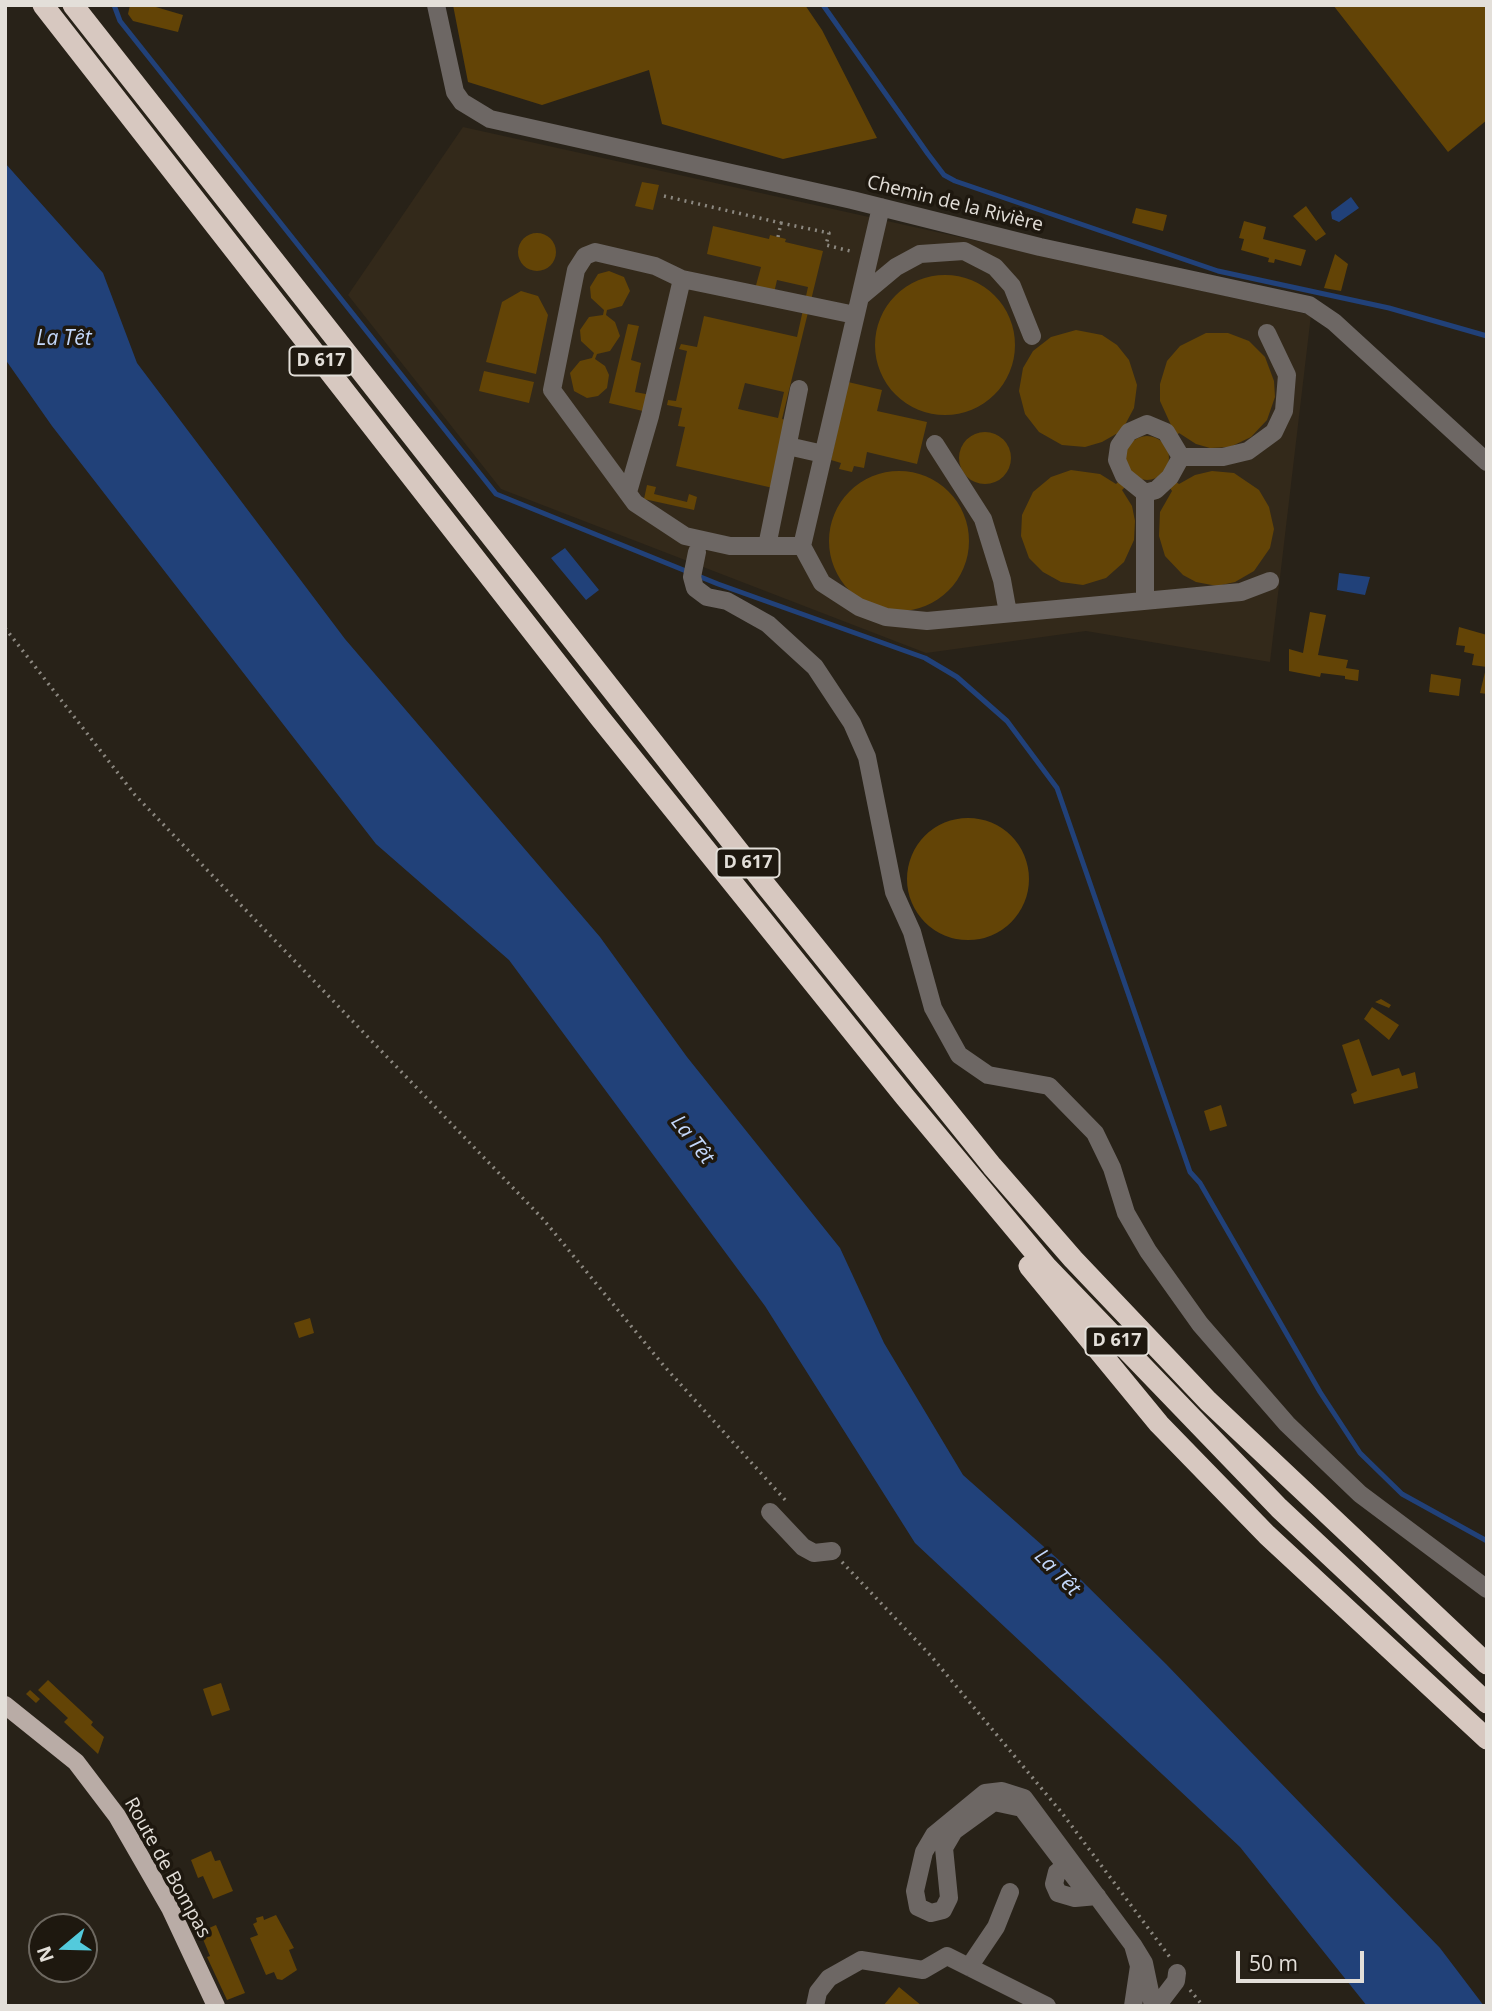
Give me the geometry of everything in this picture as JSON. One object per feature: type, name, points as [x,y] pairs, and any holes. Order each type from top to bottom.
[{"type":"highway","name":"D 617","points":[[43,5],[600,718],[905,1097],[1045,1266],[1279,1508],[1487,1703]]},
{"type":"highway","name":"D 617","points":[[73,5],[767,887],[992,1166],[1073,1258],[1208,1401],[1487,1664]]},
{"type":"highway","points":[[905,1097],[1054,1299],[1159,1424],[1267,1535],[1487,1739]]},
{"type":"main road","name":"Route de Bompas","points":[[5,1705],[76,1762],[117,1816],[170,1908],[216,2006]]},
{"type":"street","name":"Chemin de la Rivière","points":[[436,5],[454,92],[461,102],[490,119],[881,207],[1040,247],[1309,306],[1334,322],[1487,462]]},
{"type":"street","points":[[881,207],[802,546],[822,583],[859,607],[886,617],[927,621],[1241,592],[1270,581]]},
{"type":"street","points":[[858,306],[896,267],[920,254],[964,251],[995,267],[1012,286],[1032,336]]},
{"type":"street","points":[[802,546],[730,547],[685,536],[635,503],[552,390],[576,270],[585,256],[595,253],[655,266],[682,279],[858,306]]},
{"type":"street","points":[[628,492],[650,416],[682,279]]},
{"type":"street","points":[[1181,457],[1223,457],[1248,451],[1274,432],[1284,411],[1287,375],[1267,333]]},
{"type":"street","points":[[767,546],[799,389]]},
{"type":"street","points":[[1145,493],[1124,476],[1117,460],[1119,446],[1129,432],[1147,424],[1166,432],[1181,457]]},
{"type":"street","points":[[936,444],[983,519],[1002,580],[1007,613]]},
{"type":"street","points":[[788,446],[823,454]]},
{"type":"street","points":[[1145,493],[1156,489],[1170,477],[1181,457]]},
{"type":"street","points":[[1145,493],[1145,600]]},
{"type":"street","points":[[694,565],[695,588],[701,593],[727,601],[768,624],[815,667],[852,723],[867,757],[894,892],[912,932],[933,1008],[959,1055],[988,1075],[1049,1086],[1096,1133],[1112,1168],[1126,1213],[1148,1251],[1200,1324],[1287,1424],[1360,1494],[1487,1589]]},
{"type":"street","points":[[770,1511],[803,1546],[814,1553],[832,1551]]},
{"type":"street","points":[[1097,1896],[1075,1898],[1058,1893],[1054,1884],[1057,1872],[1066,1867],[1022,1808],[994,1802],[954,1831],[944,1848],[948,1898],[943,1910],[931,1913],[918,1908],[915,1891],[925,1852],[934,1835],[985,1793],[1002,1791],[1024,1798],[1097,1896],[1133,1945],[1144,1963],[1155,2006]]},
{"type":"street","points":[[969,1967],[996,1927],[1010,1892]]},
{"type":"street","points":[[1133,1945],[1139,1966],[1133,2006]]},
{"type":"street","points":[[815,2006],[818,1992],[828,1978],[862,1960],[923,1970],[947,1956],[1047,2006]]},
{"type":"street","points":[[1155,2006],[1176,1981],[1177,1973]]},
{"type":"street","points":[[1008,1986],[1025,2006]]},
{"type":"path","points":[[664,196],[829,233],[826,245],[869,256]]},
{"type":"path","points":[[778,237],[781,223]]},
{"type":"path","points":[[5,628],[135,795],[543,1219],[664,1366],[788,1504]]},
{"type":"path","points":[[832,1551],[931,1657],[1062,1813],[1169,1952],[1177,1973]]},
{"type":"shaded area","points":[[463,127],[1311,315],[1270,662],[1086,631],[926,653],[501,489],[348,295]]},
{"type":"water","name":"La Têt","points":[[5,163],[103,273],[137,363],[345,639],[600,937],[687,1057],[840,1248],[884,1343],[963,1475],[1078,1577],[1166,1664],[1440,1948],[1484,2006],[1367,2006],[1240,1847],[915,1543],[765,1306],[509,960],[376,844],[52,426],[5,359]]},
{"type":"water","points":[[1351,197],[1359,208],[1339,222],[1332,219],[1331,212]]},
{"type":"water","points":[[565,548],[599,590],[586,600],[551,558]]},
{"type":"water","points":[[1339,573],[1370,577],[1365,595],[1337,590]]},
{"type":"building","points":[[130,5],[149,5],[183,15],[178,32],[133,21],[128,14]]},
{"type":"building","points":[[453,5],[805,5],[822,30],[877,138],[783,159],[662,124],[649,70],[542,105],[468,82]]},
{"type":"building","points":[[1333,5],[1487,5],[1487,120],[1448,152]]},
{"type":"building","points":[[642,182],[659,185],[653,210],[635,206]]},
{"type":"building","points":[[1306,206],[1326,234],[1316,241],[1293,216]]},
{"type":"building","points":[[1136,208],[1167,215],[1163,231],[1132,223]]},
{"type":"building","points":[[1244,221],[1266,227],[1263,239],[1306,250],[1301,266],[1275,259],[1274,263],[1268,262],[1269,258],[1241,250],[1244,239],[1239,238]]},
{"type":"building","points":[[713,226],[769,239],[770,235],[786,239],[785,242],[823,251],[782,419],[789,421],[773,488],[676,466],[685,427],[678,426],[682,408],[667,405],[668,400],[676,401],[687,351],[679,349],[681,344],[697,347],[704,316],[797,337],[808,287],[777,280],[774,293],[755,289],[761,267],[707,254]],"holes":[[[745,383],[784,392],[778,418],[738,409]]]},
{"type":"building","points":[[537,233],[550,239],[556,252],[550,265],[537,271],[524,265],[518,252],[524,239]]},
{"type":"building","points":[[1335,254],[1348,264],[1341,291],[1324,288]]},
{"type":"building","points":[[609,271],[624,277],[630,291],[622,306],[607,310],[606,315],[615,322],[620,336],[610,351],[597,354],[595,359],[605,366],[609,375],[607,388],[598,396],[587,398],[574,391],[570,373],[580,361],[592,358],[594,353],[581,341],[580,330],[589,317],[603,315],[604,310],[591,298],[590,287],[598,274]]},
{"type":"building","points":[[945,275],[972,281],[994,296],[1009,318],[1015,345],[1009,372],[994,394],[972,409],[945,415],[918,409],[896,394],[881,372],[875,345],[881,318],[896,296],[918,281]]},
{"type":"building","points":[[521,291],[538,296],[548,315],[536,374],[486,362],[502,302]]},
{"type":"building","points":[[628,324],[639,326],[631,360],[641,363],[635,392],[651,395],[647,412],[609,403]]},
{"type":"building","points":[[1076,330],[1102,335],[1117,345],[1129,360],[1137,385],[1134,408],[1119,436],[1116,434],[1085,447],[1062,445],[1039,432],[1025,414],[1019,391],[1023,368],[1033,351],[1051,337]]},
{"type":"building","points":[[1206,333],[1228,333],[1249,341],[1265,357],[1274,381],[1275,397],[1267,420],[1251,437],[1230,447],[1210,448],[1196,444],[1179,433],[1176,436],[1160,401],[1160,384],[1167,361],[1180,346]]},
{"type":"building","points":[[484,371],[534,382],[529,403],[479,391]]},
{"type":"building","points":[[848,382],[882,390],[877,411],[927,422],[917,464],[867,452],[864,468],[854,466],[852,472],[839,469],[841,463],[831,460]]},
{"type":"building","points":[[985,432],[995,434],[1003,440],[1009,448],[1009,468],[1003,476],[995,482],[985,484],[975,482],[967,476],[961,468],[959,458],[961,448],[967,440],[975,434]]},
{"type":"building","points":[[1147,436],[1156,437],[1163,442],[1168,449],[1168,467],[1163,474],[1156,479],[1147,480],[1138,479],[1131,474],[1126,467],[1125,458],[1126,449],[1131,442],[1138,437]]},
{"type":"building","points":[[1071,470],[1100,474],[1116,484],[1119,481],[1125,487],[1122,490],[1132,506],[1135,521],[1134,540],[1124,562],[1106,578],[1083,585],[1061,582],[1043,572],[1029,558],[1021,536],[1022,515],[1033,492],[1051,477]]},
{"type":"building","points":[[899,471],[926,477],[948,492],[963,514],[969,541],[963,568],[948,590],[926,605],[899,611],[872,605],[850,590],[835,568],[829,541],[835,514],[850,492],[872,477]]},
{"type":"building","points":[[1212,471],[1234,473],[1259,490],[1269,507],[1274,529],[1270,548],[1254,571],[1235,582],[1217,586],[1196,582],[1183,575],[1165,556],[1159,536],[1160,512],[1172,491],[1170,488],[1176,482],[1179,484],[1195,475]]},
{"type":"building","points":[[647,485],[656,487],[654,494],[687,502],[689,494],[697,497],[694,510],[644,499]]},
{"type":"building","points":[[1310,612],[1326,615],[1318,655],[1348,660],[1346,668],[1359,670],[1358,681],[1345,679],[1345,676],[1321,673],[1320,677],[1289,671],[1289,649],[1303,653]]},
{"type":"building","points":[[1459,627],[1487,635],[1487,667],[1472,665],[1474,654],[1464,652],[1465,646],[1456,645]]},
{"type":"building","points":[[1487,668],[1487,694],[1480,693]]},
{"type":"building","points":[[1431,674],[1461,679],[1459,696],[1429,692]]},
{"type":"building","points":[[968,818],[991,823],[1011,836],[1024,856],[1029,879],[1024,902],[1011,922],[991,935],[968,940],[945,935],[925,922],[912,902],[907,879],[912,856],[925,836],[945,823]]},
{"type":"building","points":[[1381,999],[1391,1005],[1389,1008],[1375,1002]]},
{"type":"building","points":[[1372,1007],[1399,1025],[1389,1040],[1364,1019]]},
{"type":"building","points":[[1359,1039],[1372,1076],[1399,1068],[1402,1076],[1415,1072],[1418,1088],[1354,1104],[1351,1094],[1357,1091],[1342,1045]]},
{"type":"building","points":[[1221,1105],[1227,1126],[1210,1131],[1204,1111]]},
{"type":"building","points":[[310,1318],[314,1333],[299,1338],[294,1323]]},
{"type":"building","points":[[48,1680],[93,1722],[91,1725],[104,1737],[98,1754],[64,1722],[68,1718],[38,1690]]},
{"type":"building","points":[[221,1683],[230,1710],[212,1716],[203,1689]]},
{"type":"building","points":[[30,1690],[40,1699],[36,1703],[26,1694]]},
{"type":"building","points":[[211,1851],[215,1861],[220,1860],[233,1891],[213,1899],[203,1876],[198,1878],[191,1860]]},
{"type":"building","points":[[276,1915],[294,1948],[289,1950],[297,1970],[282,1980],[277,1979],[274,1972],[266,1975],[250,1938],[258,1935],[253,1924],[257,1922],[256,1918],[263,1916],[264,1920]]},
{"type":"building","points":[[216,1925],[245,1993],[227,2000],[207,1957],[210,1956],[200,1932]]},
{"type":"building","points":[[899,1987],[922,2006],[883,2006]]},
{"type":"waterway","points":[[114,5],[120,21],[496,494],[718,584],[925,658],[957,677],[1007,721],[1057,788],[1190,1172],[1200,1183],[1320,1392],[1360,1453],[1402,1494],[1487,1541]]},
{"type":"waterway","points":[[823,5],[928,154],[944,175],[955,181],[1218,271],[1389,308],[1487,336]]}]
